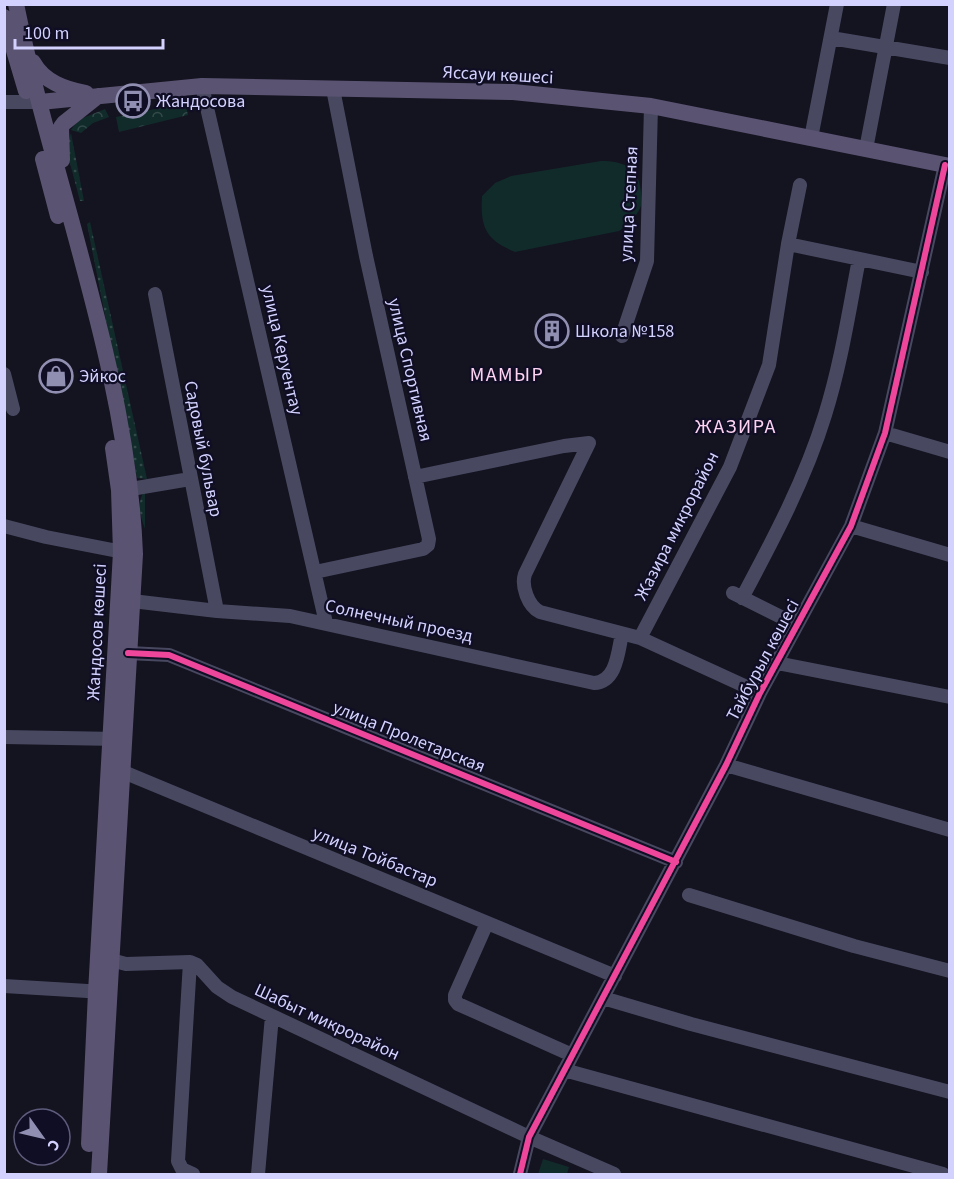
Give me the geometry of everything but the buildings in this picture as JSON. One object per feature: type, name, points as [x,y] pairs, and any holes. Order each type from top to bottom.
[{"type":"main road","points":[[16,4],[34,102]]},
{"type":"main road","points":[[4,17],[34,102],[45,123],[62,185]]},
{"type":"main road","points":[[22,33],[38,72],[69,89],[99,96]]},
{"type":"main road","name":"Яссауи көшесі","points":[[34,102],[202,86],[513,92],[651,106],[947,166]]},
{"type":"main road","points":[[62,185],[61,128],[63,123],[99,96]]},
{"type":"main road","name":"Жандосов көшесі","points":[[34,102],[94,348],[110,426],[128,553],[132,601],[129,653],[117,739],[121,771],[111,960],[102,992],[99,1174]]},
{"type":"main road","name":"Жандосов көшесі","points":[[62,185],[105,354],[131,489],[102,992],[88,1174]]},
{"type":"street","points":[[811,138],[837,4]]},
{"type":"street","points":[[866,149],[894,4]]},
{"type":"street","points":[[831,38],[950,58]]},
{"type":"street","name":"улица Керуентау","points":[[202,86],[326,623]]},
{"type":"street","name":"улица Спортивная","points":[[315,572],[423,549],[428,545],[429,539],[366,256],[333,89]]},
{"type":"street","points":[[4,102],[34,102]]},
{"type":"street","name":"улица Степная","points":[[622,336],[647,261],[651,106]]},
{"type":"street","name":"Тайбурыл көшесі","points":[[520,1174],[529,1137],[676,862],[760,693],[851,526],[885,433],[947,166]]},
{"type":"street","name":"Жазира микрорайон","points":[[640,638],[729,467],[769,365],[788,244],[800,185]]},
{"type":"street","points":[[788,244],[922,272]]},
{"type":"street","points":[[797,625],[738,595],[795,496],[819,435],[840,356],[859,259]]},
{"type":"street","name":"Садовый бульвар","points":[[155,294],[217,611]]},
{"type":"street","points":[[4,374],[13,409]]},
{"type":"street","points":[[885,433],[950,452]]},
{"type":"street","name":"Тайбурыл көшесі","points":[[415,477],[543,450],[589,443],[523,580],[532,606],[536,610],[640,638],[760,693]]},
{"type":"street","points":[[131,489],[190,479]]},
{"type":"street","points":[[4,526],[46,537],[128,553]]},
{"type":"street","points":[[851,526],[950,555]]},
{"type":"street","name":"Солнечный проезд","points":[[132,601],[217,611],[290,616],[594,683],[601,683],[612,672],[622,634]]},
{"type":"street","name":"улица Пролетарская","points":[[129,653],[170,655],[676,862]]},
{"type":"street","points":[[777,663],[950,697]]},
{"type":"street","points":[[4,737],[117,739]]},
{"type":"street","points":[[726,765],[950,830]]},
{"type":"street","name":"улица Тойбастар","points":[[121,771],[615,976]]},
{"type":"street","points":[[689,895],[854,946],[950,971]]},
{"type":"street","points":[[487,923],[455,995],[455,1000],[458,1004],[572,1054]]},
{"type":"street","points":[[111,960],[126,964],[190,962],[178,1161],[182,1169],[193,1174]]},
{"type":"street","name":"Шабыт микрорайон","points":[[190,962],[202,969],[217,987],[272,1016],[529,1137],[614,1174]]},
{"type":"street","points":[[4,986],[102,992]]},
{"type":"street","points":[[603,998],[691,1024],[950,1092]]},
{"type":"street","points":[[258,1174],[272,1016]]},
{"type":"street","points":[[564,1070],[943,1174]]},
{"type":"green space","points":[[185,103],[188,115],[119,132],[116,117]]},
{"type":"green space","points":[[105,109],[109,117],[93,123],[81,133],[71,130],[78,120]]},
{"type":"green space","points":[[71,133],[84,201],[80,201],[66,148]]},
{"type":"green space","points":[[601,161],[616,162],[629,167],[640,183],[641,206],[629,223],[619,231],[515,252],[497,243],[487,232],[482,217],[482,196],[495,183],[511,176]]},
{"type":"green space","points":[[90,222],[147,479],[137,478],[87,224]]},
{"type":"green space","points":[[145,490],[145,529],[140,514],[140,500]]},
{"type":"green space","points":[[543,1159],[569,1167],[567,1174],[538,1174]]},
{"type":"cycle path","points":[[520,1174],[529,1137],[726,765],[760,693],[851,526],[885,433],[945,165]]},
{"type":"cycle path","points":[[128,653],[169,655],[676,862]]},
{"type":"place","name":"Жандосова","points":[[133,101]]},
{"type":"place","name":"Школа №158","points":[[552,331]]},
{"type":"place","name":"Эйкос","points":[[56,376]]},
{"type":"district","name":"МАМЫР","points":[[507,375]]},
{"type":"district","name":"ЖАЗИРА","points":[[736,427]]}]
